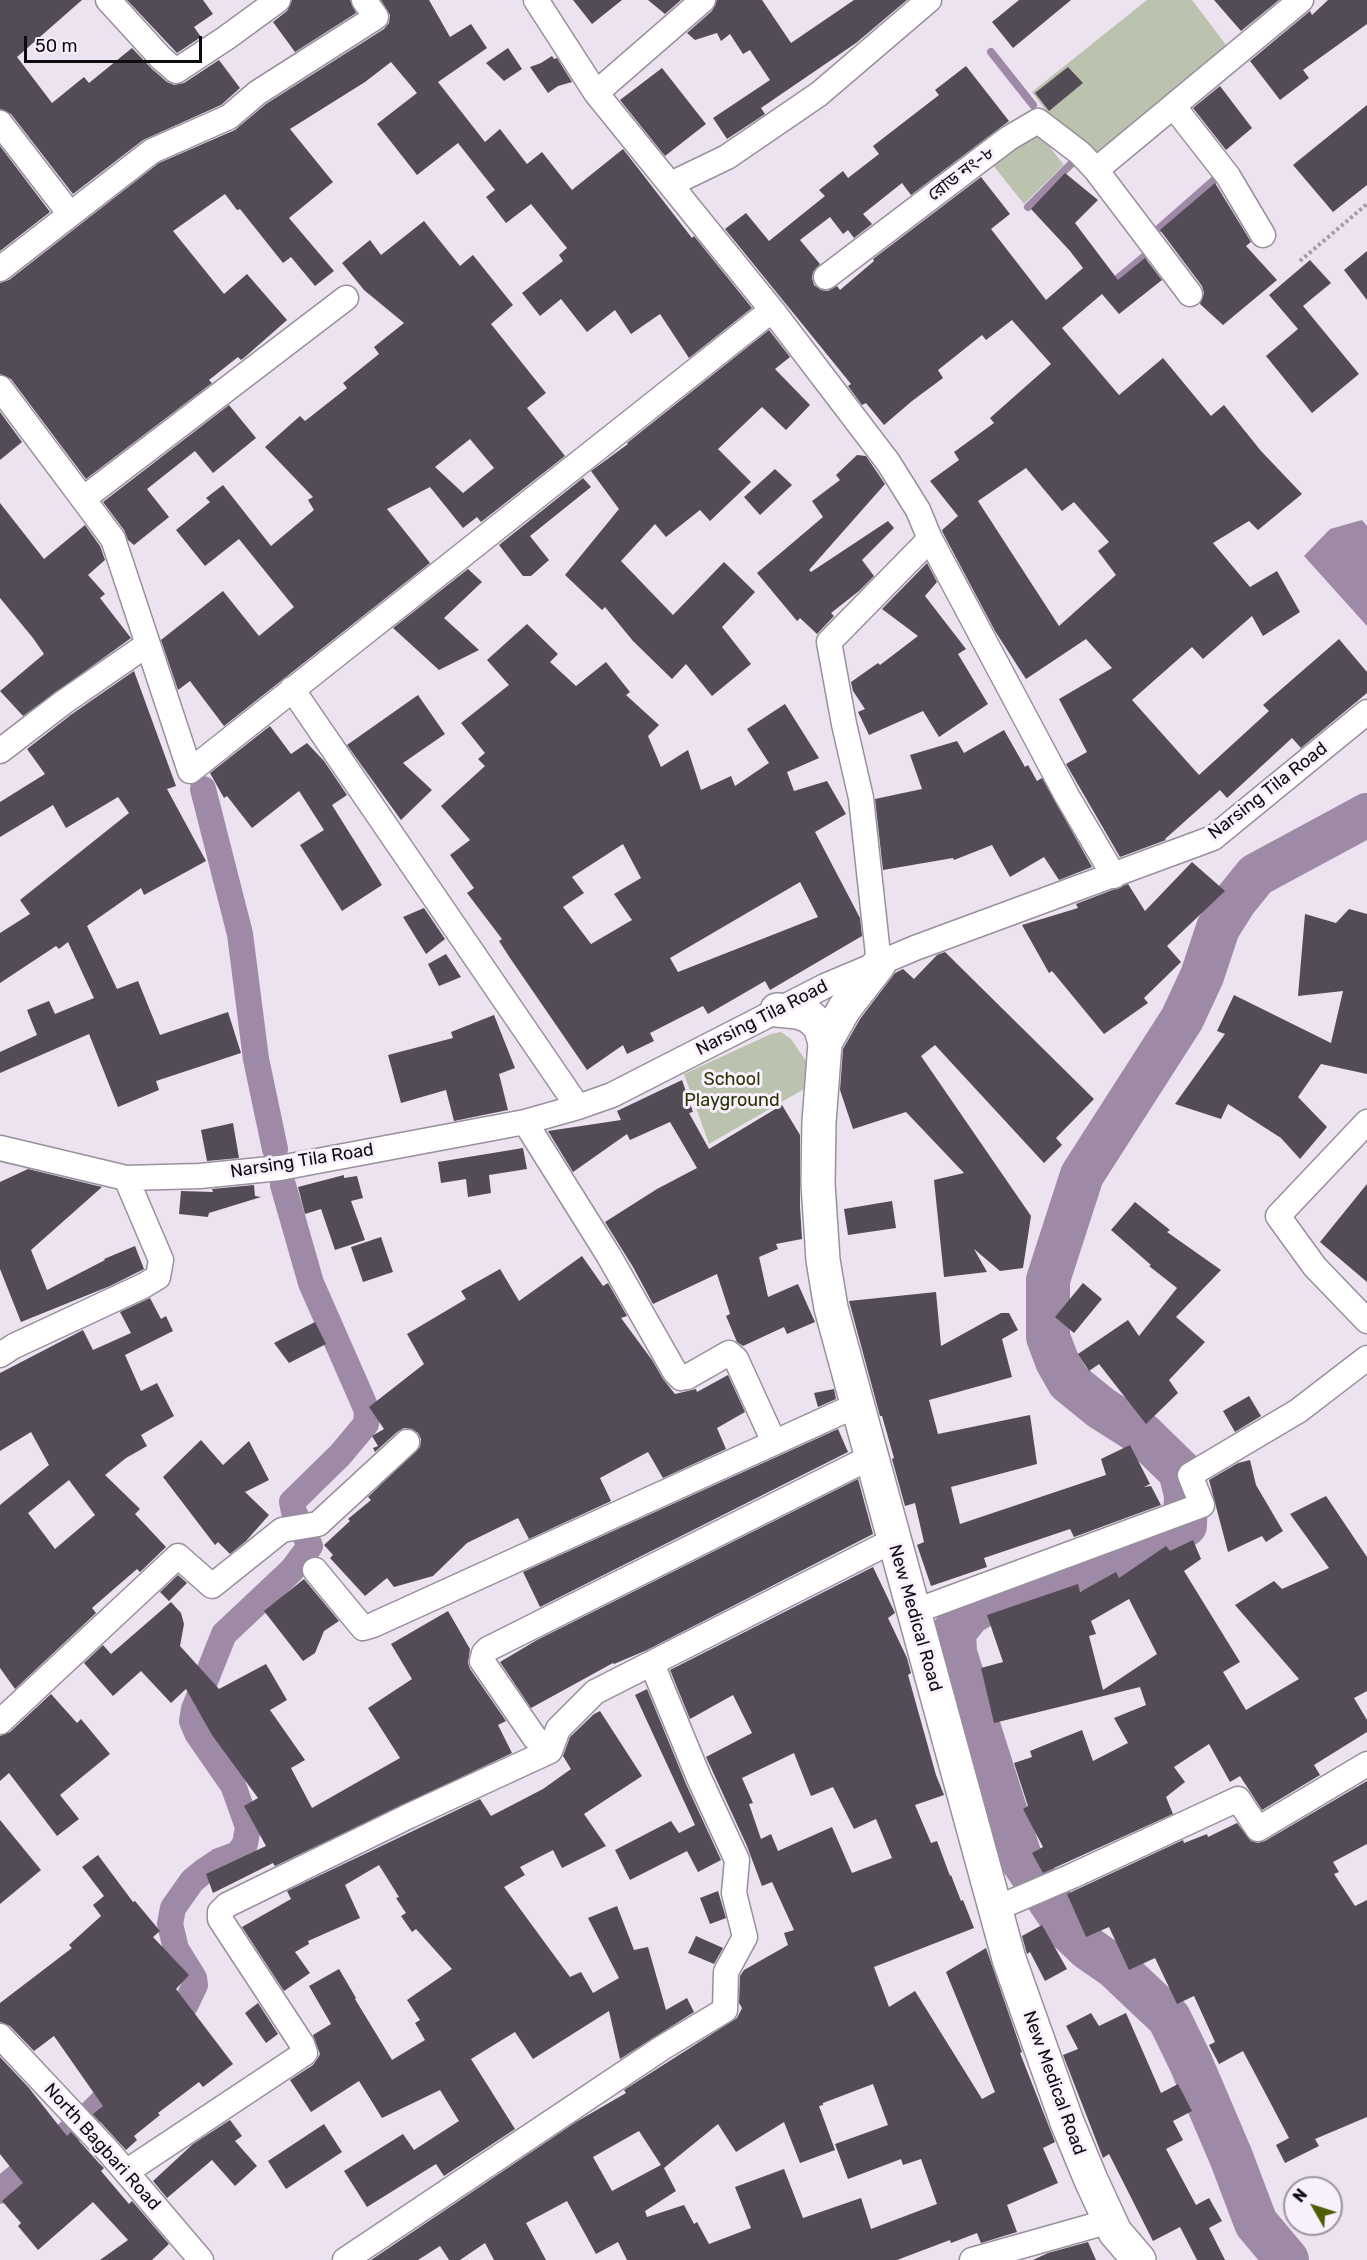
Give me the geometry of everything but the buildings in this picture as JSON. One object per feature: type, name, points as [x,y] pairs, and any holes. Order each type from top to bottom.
[{"type":"street","points":[[108,0],[176,71],[278,0]]},
{"type":"street","points":[[0,269],[152,151],[229,117],[257,93],[376,17],[364,0]]},
{"type":"street","points":[[536,0],[596,93],[772,310],[888,462],[918,510],[930,539],[1067,796],[1113,876]]},
{"type":"street","points":[[596,93],[703,0]]},
{"type":"street","points":[[671,184],[727,156],[819,94],[929,0]]},
{"type":"street","points":[[1096,170],[1301,0]]},
{"type":"street","points":[[1174,107],[1228,176],[1263,235]]},
{"type":"street","name":"রোড নং-৮","points":[[826,277],[1008,138],[1038,121],[1080,153],[1096,170],[1190,294]]},
{"type":"street","points":[[0,123],[70,214]]},
{"type":"street","points":[[83,500],[346,298]]},
{"type":"street","points":[[0,388],[113,539],[190,771],[772,310]]},
{"type":"street","points":[[879,963],[861,798],[829,642],[930,539]]},
{"type":"street","points":[[0,751],[64,702],[148,644]]},
{"type":"street","points":[[292,689],[579,1107]]},
{"type":"street","name":"Narsing Tila Road","points":[[0,1148],[126,1178],[200,1176],[280,1168],[525,1122],[579,1107],[612,1095],[825,986],[879,963],[1213,838],[1367,712]]},
{"type":"street","name":"New Medical Road","points":[[879,963],[839,1016],[825,1044],[817,1150],[823,1260],[831,1308],[1009,1959],[1090,2180],[1115,2232],[1139,2260]]},
{"type":"street","points":[[777,1010],[798,1012],[809,1016],[820,1026],[825,1044]]},
{"type":"street","points":[[525,1122],[609,1256],[675,1372],[681,1378],[687,1377],[729,1353],[736,1359],[774,1442]]},
{"type":"street","points":[[1367,1122],[1278,1216],[1315,1267],[1367,1321]]},
{"type":"street","points":[[0,1355],[158,1277],[161,1260],[126,1178]]},
{"type":"street","points":[[913,1612],[1202,1505],[1190,1474],[1298,1411],[1367,1358]]},
{"type":"street","points":[[315,1570],[363,1628],[373,1625],[857,1404]]},
{"type":"street","points":[[0,1722],[178,1556],[212,1586],[282,1530],[318,1524],[407,1442]]},
{"type":"street","points":[[550,1751],[535,1738],[482,1661],[488,1649],[871,1457]]},
{"type":"street","points":[[126,2172],[305,2053],[302,2044],[220,1919],[220,1912],[227,1905],[409,1816],[550,1751],[558,1729],[595,1692],[894,1540]]},
{"type":"street","points":[[345,2260],[662,2048],[725,2010],[726,1972],[745,1937],[734,1893],[737,1860],[699,1778],[652,1664]]},
{"type":"street","points":[[995,1909],[1238,1799],[1258,1829],[1367,1764]]},
{"type":"street","name":"North Bagbari Road","points":[[0,2036],[126,2172],[190,2256]]},
{"type":"street","points":[[972,2260],[1110,2221]]},
{"type":"path","points":[[1300,261],[1367,204]]},
{"type":"green space","points":[[1147,0],[1192,0],[1229,49],[1112,150],[1094,153],[1064,135],[1032,92]]},
{"type":"green space","points":[[1036,130],[1064,165],[1024,204],[992,164]]},
{"type":"green space","name":"School Playground","points":[[781,1032],[791,1039],[806,1061],[807,1077],[804,1089],[709,1144],[684,1074],[771,1034]]},
{"type":"shaded area","points":[[1362,520],[1367,526],[1367,626],[1304,556],[1330,529]]},
{"type":"waterway","points":[[991,52],[1033,105]]},
{"type":"waterway","points":[[1028,207],[1073,162]]},
{"type":"waterway","points":[[1156,231],[1221,174]]},
{"type":"waterway","points":[[1111,284],[1152,250]]},
{"type":"waterway","points":[[203,789],[240,934],[256,1059],[275,1149]]},
{"type":"waterway","points":[[1287,2260],[1256,2223],[1231,2157],[1169,2018],[1115,1967],[1089,1949],[1070,1931],[1020,1857],[955,1653],[954,1632],[969,1613],[1001,1595],[1141,1548],[1168,1537],[1185,1525],[1186,1495],[1180,1471],[1142,1434],[1101,1408],[1069,1382],[1057,1361],[1048,1337],[1048,1280],[1082,1175],[1182,1019],[1202,976],[1218,928],[1235,901],[1256,875],[1367,815]]},
{"type":"waterway","points":[[168,2031],[186,2004],[195,1985],[194,1978],[176,1949],[170,1924],[173,1908],[192,1881],[204,1871],[219,1861],[238,1854],[245,1844],[248,1827],[233,1785],[197,1733],[192,1721],[194,1709],[224,1634],[292,1570],[310,1546],[294,1512],[292,1502],[340,1455],[366,1424],[367,1411],[311,1283],[283,1185]]},
{"type":"waterway","points":[[0,2191],[87,2117],[126,2078]]}]
